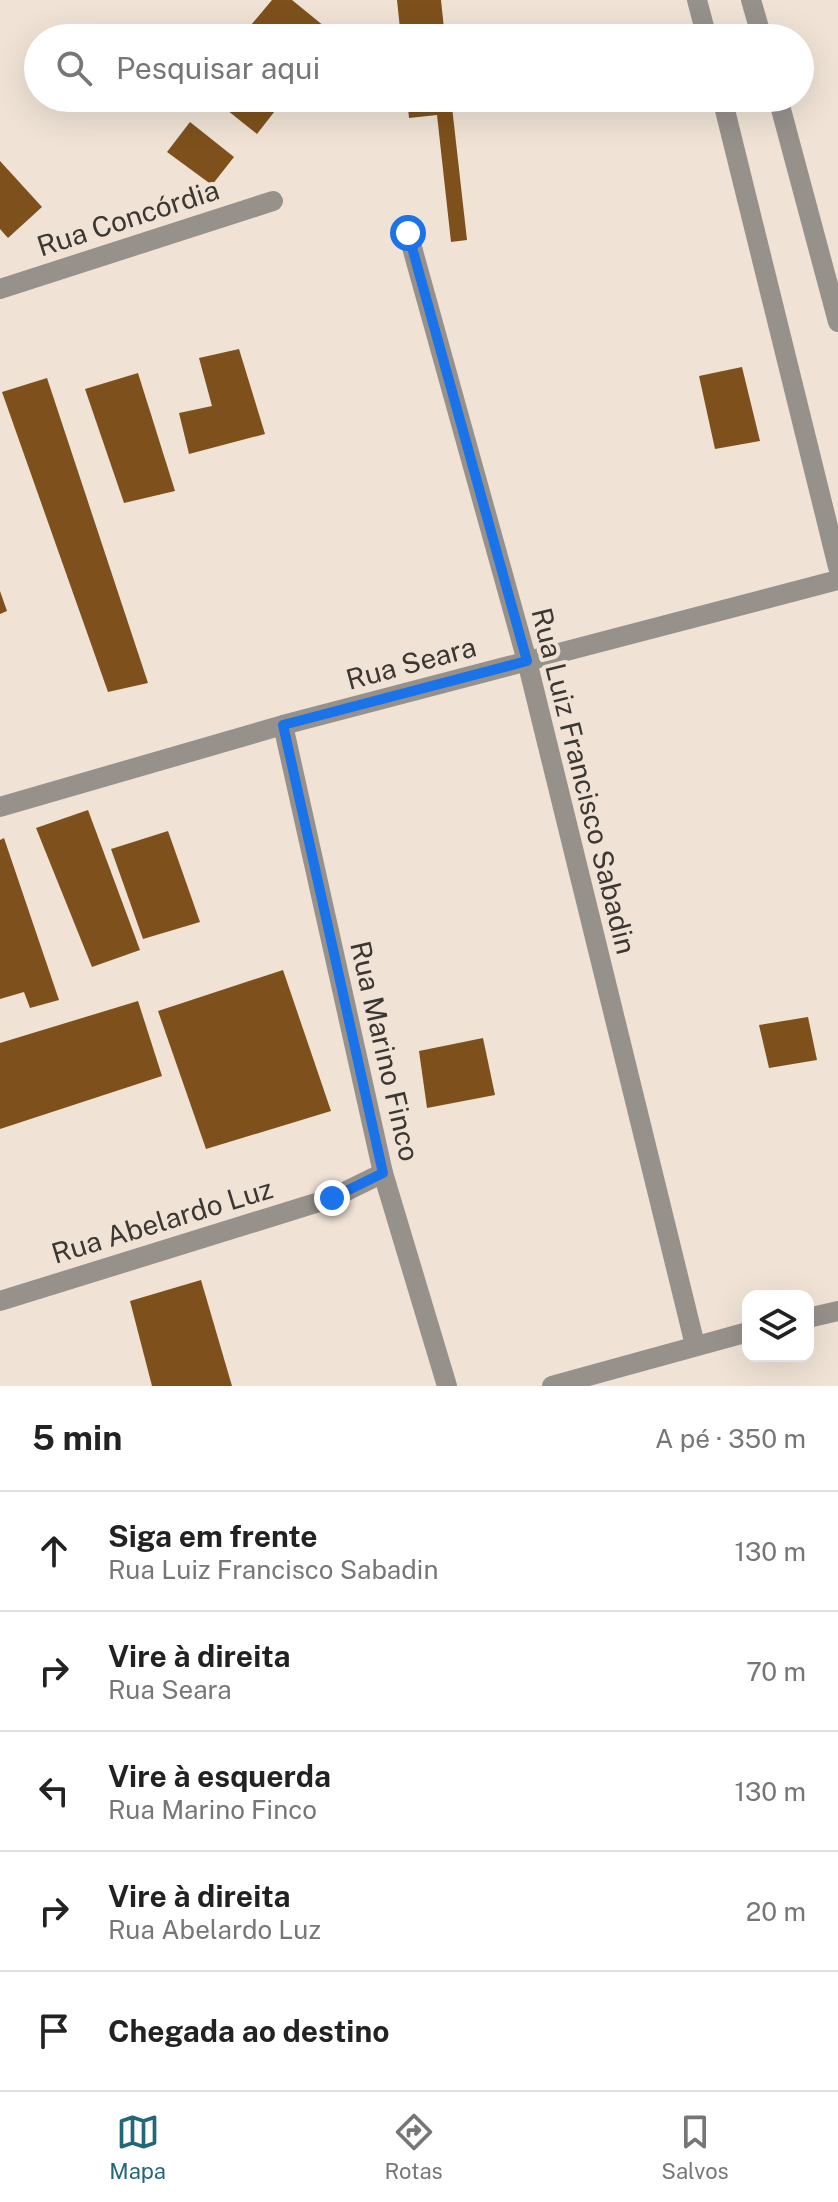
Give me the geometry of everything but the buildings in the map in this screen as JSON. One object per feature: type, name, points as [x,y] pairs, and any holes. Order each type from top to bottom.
[{"type":"street","points":[[697,0],[703,24]]},
{"type":"street","points":[[751,0],[758,24]]},
{"type":"street","points":[[725,112],[838,567]]},
{"type":"street","points":[[782,112],[838,322]]},
{"type":"street","name":"Rua Concórdia","points":[[0,289],[273,201]]},
{"type":"street","name":"Rua Luiz Francisco Sabadin","points":[[408,233],[527,661],[695,1345]]},
{"type":"street","name":"Rua Seara","points":[[0,807],[283,725],[838,580]]},
{"type":"street","name":"Rua Marino Finco","points":[[283,725],[383,1173],[447,1386]]},
{"type":"street","name":"Rua Abelardo Luz","points":[[0,1301],[332,1198],[383,1173]]},
{"type":"street","points":[[814,1317],[838,1311]]},
{"type":"street","points":[[552,1386],[742,1333]]},
{"type":"route","points":[[332,1198],[383,1173],[283,725],[527,661],[408,233]]}]
